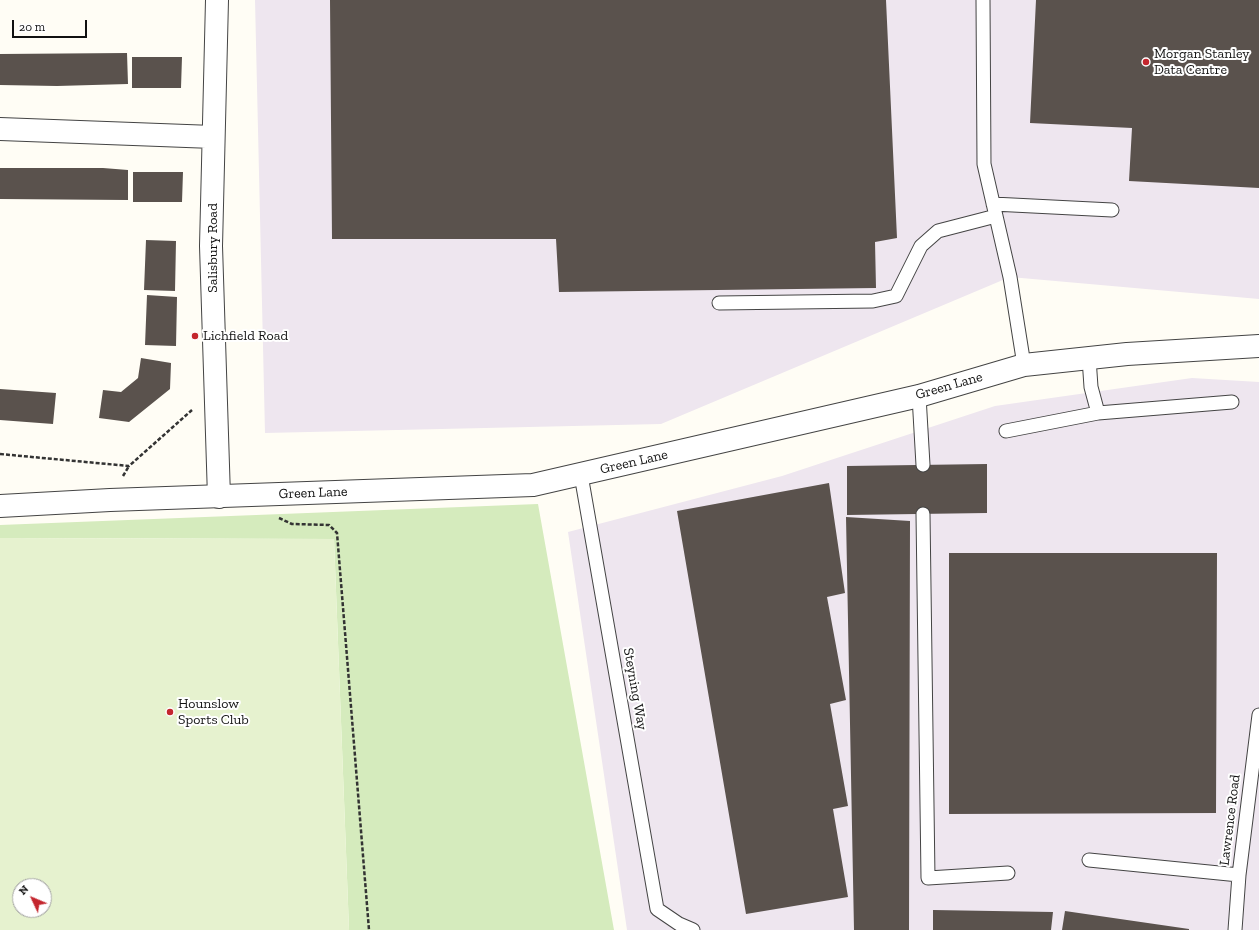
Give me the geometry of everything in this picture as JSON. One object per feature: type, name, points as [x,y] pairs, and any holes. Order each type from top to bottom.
[{"type":"street","name":"Salisbury Road","points":[[217,0],[211,246],[219,497]]},
{"type":"street","points":[[0,129],[213,137]]},
{"type":"street","name":"Green Lane","points":[[0,506],[110,500],[533,485],[919,396],[1024,365],[1089,358],[1259,346]]},
{"type":"lane","points":[[983,0],[984,164],[1010,277],[1024,365]]},
{"type":"lane","points":[[719,303],[873,301],[896,296],[921,246],[938,231],[994,210],[1112,210]]},
{"type":"lane","points":[[1089,358],[1091,387],[1098,413]]},
{"type":"lane","points":[[919,396],[923,465]]},
{"type":"lane","points":[[1006,431],[1098,413],[1232,402]]},
{"type":"lane","name":"Steyning Way","points":[[581,475],[657,909],[679,924],[693,930]]},
{"type":"lane","points":[[923,514],[928,878],[1008,873]]},
{"type":"lane","name":"Lawrence Road","points":[[1235,930],[1239,875],[1259,715]]},
{"type":"lane","points":[[1089,860],[1239,875]]},
{"type":"path","points":[[0,454],[129,466],[216,389]]},
{"type":"path","points":[[267,495],[275,513],[285,522],[292,524],[329,525],[337,533],[369,930]]},
{"type":"shaded area","points":[[255,0],[1259,0],[1259,299],[1010,277],[661,424],[265,433]]},
{"type":"shaded area","points":[[1192,378],[1259,382],[1259,930],[627,930],[568,532],[782,476],[995,406]]},
{"type":"green space","points":[[538,504],[614,930],[349,930],[334,539],[0,538],[0,525]]},
{"type":"green space","name":"Hounslow Sports Club","points":[[0,538],[334,539],[349,930],[0,930]]},
{"type":"building","points":[[330,0],[886,0],[897,238],[875,242],[876,288],[559,292],[556,239],[332,239]]},
{"type":"building","name":"Morgan Stanley Data Centre","points":[[1036,0],[1259,0],[1259,188],[1129,181],[1132,128],[1030,123]]},
{"type":"building","points":[[127,53],[128,84],[57,86],[0,85],[0,54]]},
{"type":"building","points":[[132,57],[182,57],[181,88],[132,88]]},
{"type":"building","points":[[0,168],[103,168],[128,170],[128,200],[0,199]]},
{"type":"building","points":[[133,172],[183,172],[182,202],[133,202]]},
{"type":"building","points":[[146,240],[176,241],[175,291],[144,290]]},
{"type":"building","points":[[147,295],[177,297],[176,346],[145,345]]},
{"type":"building","points":[[141,358],[171,363],[170,389],[129,422],[99,418],[103,390],[121,392],[138,378]]},
{"type":"building","points":[[0,389],[56,393],[53,424],[0,420]]},
{"type":"building","points":[[987,464],[987,513],[847,515],[847,466]]},
{"type":"building","points":[[829,483],[845,593],[827,597],[846,700],[830,704],[848,806],[833,809],[848,897],[746,914],[677,511]]},
{"type":"building","points":[[846,517],[910,521],[909,930],[854,930]]},
{"type":"building","points":[[949,553],[1217,553],[1216,813],[949,814]]},
{"type":"building","points":[[933,910],[1053,912],[1051,930],[933,930]]},
{"type":"building","points":[[1065,911],[1189,929],[1189,930],[1062,930]]},
{"type":"place","name":"Morgan Stanley Data Centre","points":[[1146,62]]},
{"type":"place","name":"Lichfield Road","points":[[195,336]]},
{"type":"place","name":"Hounslow Sports Club","points":[[170,712]]}]
